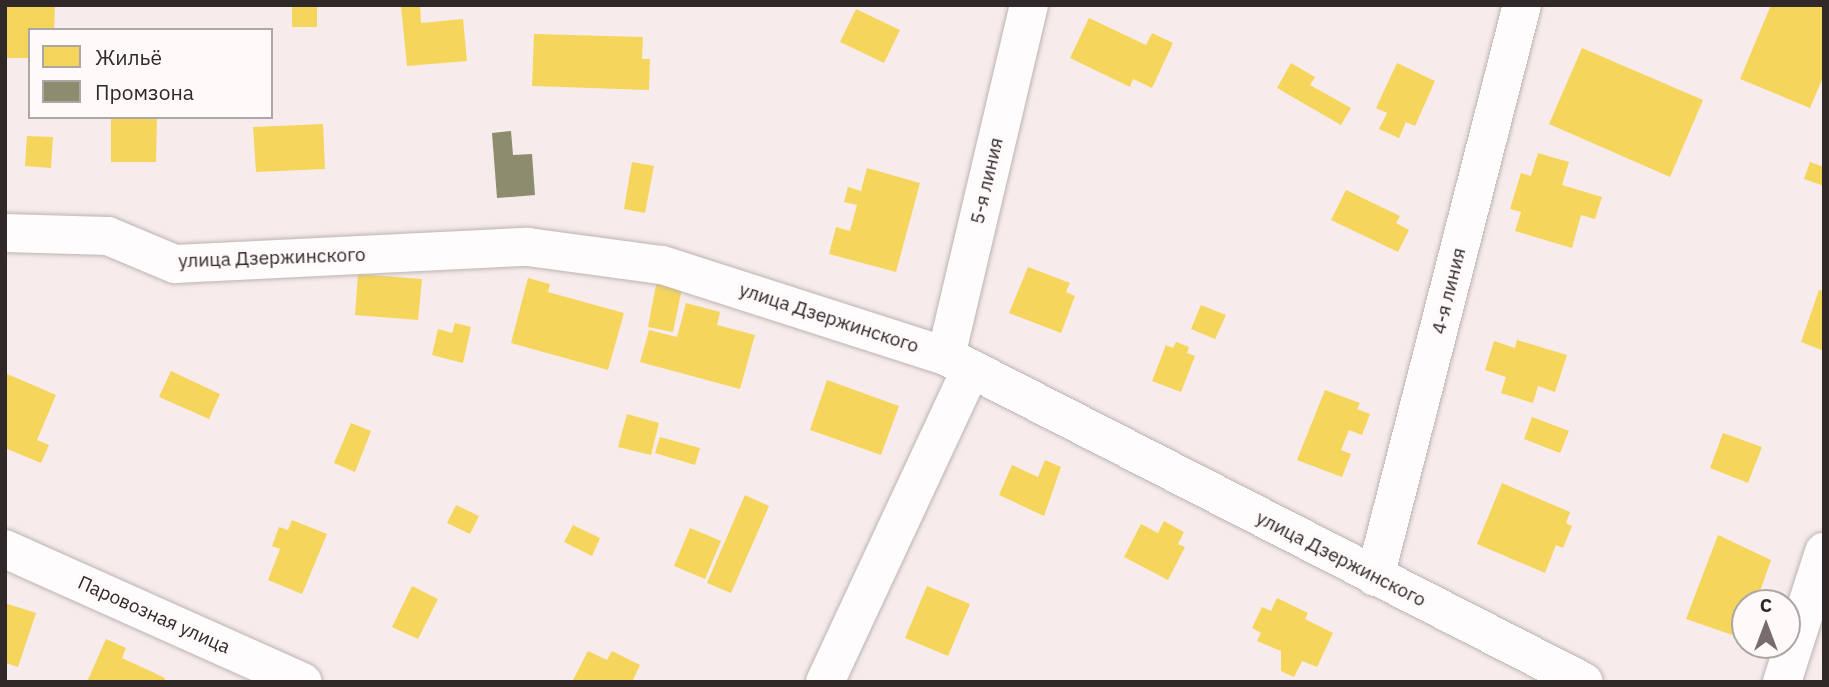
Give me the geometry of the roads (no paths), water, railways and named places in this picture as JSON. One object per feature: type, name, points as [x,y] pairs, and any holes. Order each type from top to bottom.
[{"type":"street","name":"5-я линия","points":[[825,682],[959,363],[1029,5]]},
{"type":"street","name":"4-я линия","points":[[1375,577],[1522,5]]},
{"type":"street","name":"улица Дзержинского","points":[[5,233],[108,236],[175,264],[541,248],[662,265],[959,363],[1584,682]]},
{"type":"street","name":"Паровозная улица","points":[[5,549],[303,682]]},
{"type":"street","points":[[1782,682],[1824,551]]}]
